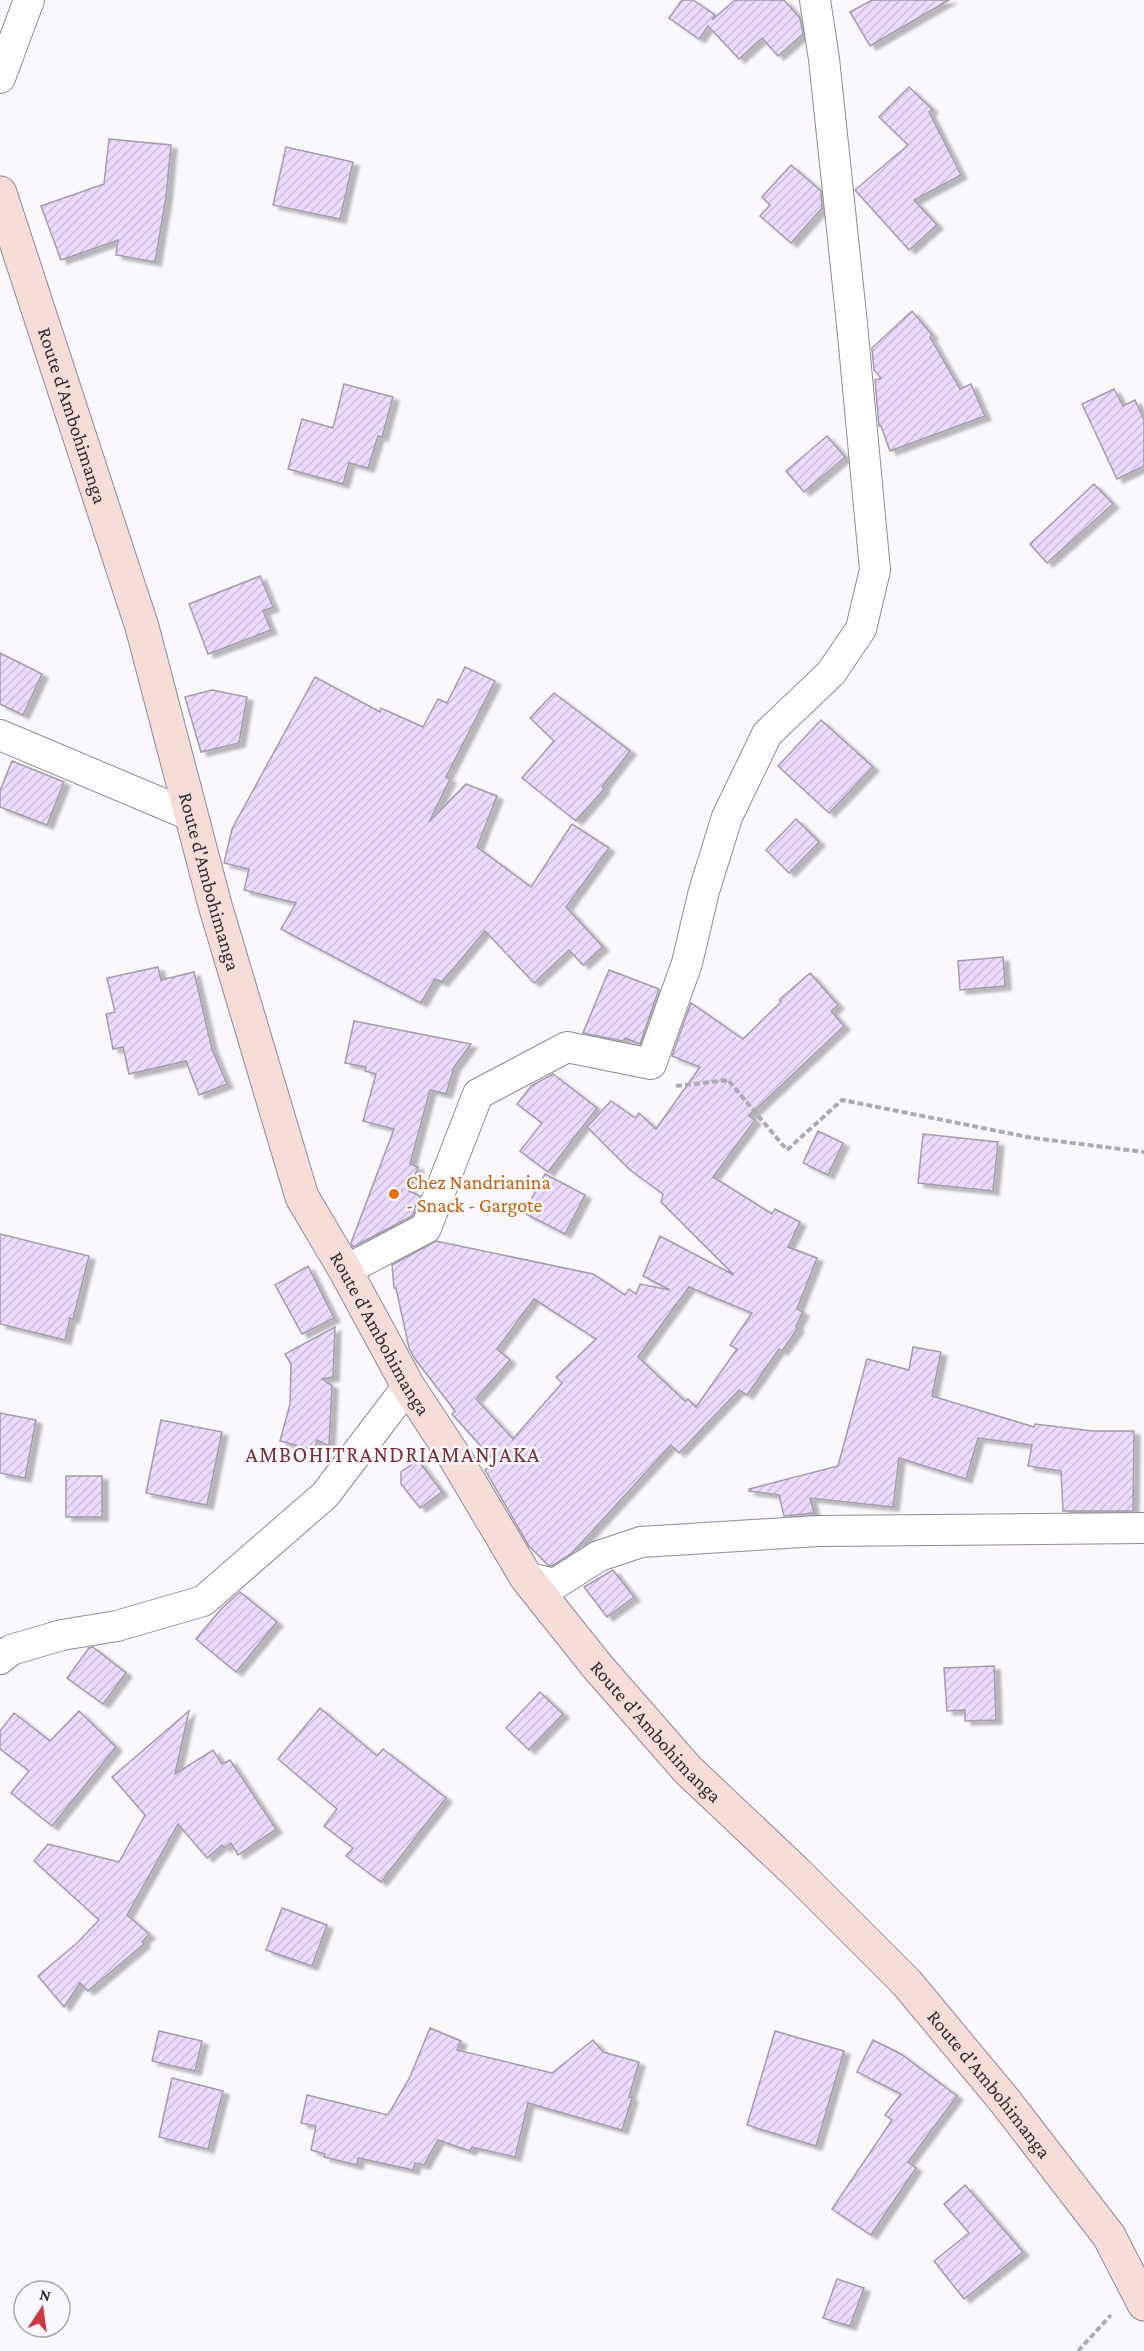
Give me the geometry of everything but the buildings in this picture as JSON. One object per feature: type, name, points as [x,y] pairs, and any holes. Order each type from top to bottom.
[{"type":"street","points":[[0,78],[29,0]]},
{"type":"street","points":[[344,1268],[350,1268],[426,1228],[478,1094],[567,1047],[651,1064],[687,963],[704,891],[727,817],[767,734],[831,673],[861,629],[875,570],[841,220],[815,0]]},
{"type":"street","name":"Route d'Ambohimanga","points":[[0,193],[142,627],[215,905],[302,1197],[344,1268],[408,1386],[456,1459],[526,1577],[597,1666],[688,1770],[797,1873],[907,1983],[1005,2101],[1109,2236],[1140,2296]]},
{"type":"street","points":[[0,735],[192,816]]},
{"type":"street","points":[[0,1659],[11,1650],[62,1635],[117,1626],[203,1601],[325,1495],[408,1386]]},
{"type":"street","points":[[526,1577],[555,1584],[599,1556],[641,1542],[818,1531],[1144,1528]]},
{"type":"path","points":[[651,1064],[657,1067],[665,1081],[677,1087],[728,1080],[787,1150],[842,1100],[1034,1138],[1144,1152]]},
{"type":"path","points":[[1078,2351],[1140,2296]]},
{"type":"place","name":"Chez Nandrianina - Snack - Gargote","points":[[394,1194]]},
{"type":"district","name":"AMBOHITRANDRIAMANJAKA","points":[[393,1454]]}]
